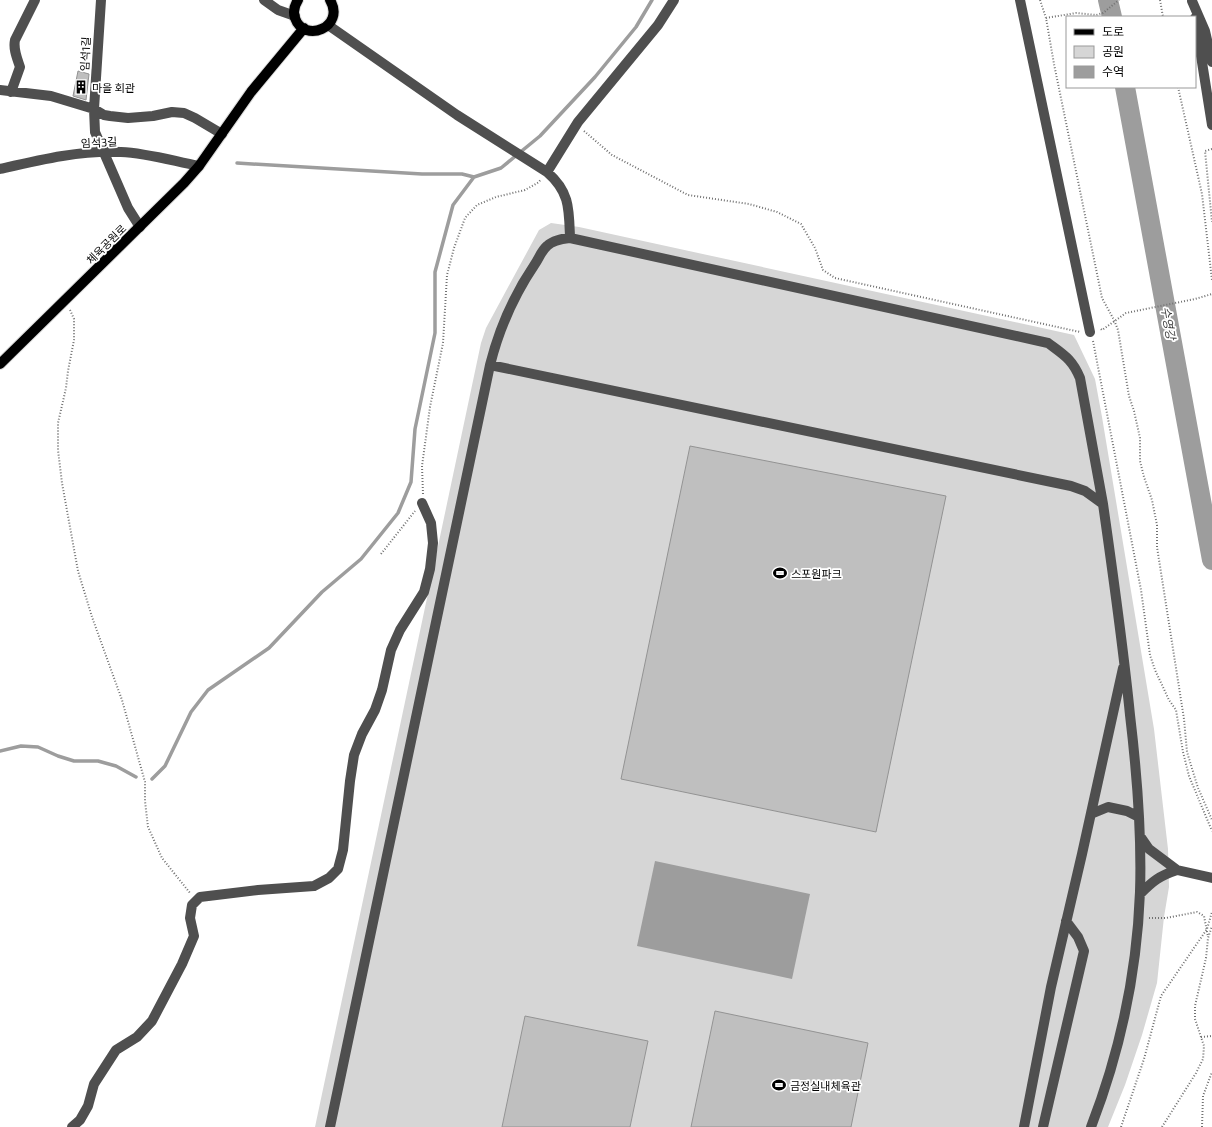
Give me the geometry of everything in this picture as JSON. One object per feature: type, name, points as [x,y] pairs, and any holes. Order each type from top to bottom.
[{"type":"main road","points":[[298,0],[295,6],[295,16],[300,25],[312,31],[325,28],[333,17],[334,8],[330,0]]},
{"type":"main road","name":"체육공원로","points":[[0,364],[169,199],[199,166],[251,92],[304,28]]},
{"type":"street","points":[[10,92],[20,67],[15,50],[15,40],[35,0]]},
{"type":"street","name":"임석1길","points":[[101,0],[94,109],[95,132],[128,208],[140,226]]},
{"type":"street","points":[[264,0],[278,10],[295,16]]},
{"type":"street","points":[[543,170],[575,126],[658,25],[674,0]]},
{"type":"street","points":[[1020,0],[1090,329]]},
{"type":"street","points":[[1192,1],[1195,16]]},
{"type":"street","points":[[1192,1],[1205,31],[1212,62]]},
{"type":"street","points":[[1196,23],[1212,125]]},
{"type":"street","points":[[328,25],[457,115],[543,170],[556,180],[570,210],[570,238]]},
{"type":"street","points":[[0,90],[51,96],[94,109],[104,115],[128,118],[153,116],[172,112],[184,113],[222,134]]},
{"type":"street","name":"임석3길","points":[[0,169],[57,156],[103,152],[137,154],[199,166]]},
{"type":"street","points":[[330,1127],[495,346],[504,321],[523,282],[547,246],[557,240],[570,238],[1048,343],[1070,359],[1076,368],[1080,378],[1103,504],[1124,659],[1136,772],[1140,835],[1140,894],[1130,988],[1125,1014],[1110,1071],[1091,1127]]},
{"type":"street","points":[[490,365],[1071,486],[1085,491],[1103,504]]},
{"type":"street","points":[[72,1127],[80,1120],[88,1106],[94,1084],[116,1050],[137,1037],[152,1020],[182,964],[194,936],[190,918],[192,905],[200,897],[216,896],[235,892],[314,886],[329,878],[338,869],[343,850],[354,754],[362,734],[375,710],[382,690],[391,650],[400,630],[424,592],[430,569],[433,543],[431,523],[422,503]]},
{"type":"street","points":[[1024,1127],[1051,987],[1091,814],[1124,659]]},
{"type":"street","points":[[1091,814],[1108,808],[1127,811],[1139,817]]},
{"type":"street","points":[[1140,835],[1149,849],[1177,870],[1212,878]]},
{"type":"street","points":[[1140,894],[1150,883],[1161,876],[1177,870]]},
{"type":"street","points":[[1043,1127],[1084,951],[1078,937],[1066,921]]},
{"type":"path","points":[[1040,0],[1046,18],[1102,298],[1118,330],[1129,396],[1140,438],[1140,461],[1152,500],[1157,525],[1157,547],[1184,719],[1187,752],[1198,788],[1212,820]]},
{"type":"path","points":[[1046,18],[1076,13],[1096,15],[1104,13],[1119,0]]},
{"type":"path","points":[[1160,0],[1163,16]]},
{"type":"path","points":[[1178,88],[1202,194],[1212,280]]},
{"type":"path","points":[[575,126],[585,132],[612,155],[688,195],[749,204],[777,212],[801,224],[815,248],[823,270],[836,278],[1084,333],[1090,329],[1102,330],[1114,320],[1126,313],[1195,299],[1212,294]]},
{"type":"path","points":[[1212,149],[1204,151],[1212,222]]},
{"type":"path","points":[[381,554],[422,503],[424,497],[422,466],[430,407],[443,343],[447,275],[454,248],[466,218],[477,205],[496,197],[525,190],[539,182],[543,170]]},
{"type":"path","points":[[65,301],[74,319],[74,340],[66,388],[58,423],[58,450],[62,483],[78,571],[92,617],[122,700],[145,782],[144,801],[148,827],[162,858],[197,900]]},
{"type":"path","points":[[1090,329],[1140,582],[1150,655],[1155,670],[1169,700],[1176,710],[1183,752],[1189,776],[1212,831]]},
{"type":"path","points":[[1148,918],[1166,918],[1197,912],[1204,916],[1208,938],[1206,958],[1195,1006],[1196,1019],[1204,1046],[1202,1059],[1196,1073],[1162,1127]]},
{"type":"path","points":[[1121,1127],[1144,1059],[1161,996],[1207,929],[1212,912]]},
{"type":"path","points":[[1208,938],[1212,926]]},
{"type":"path","points":[[1208,938],[1212,937]]},
{"type":"path","points":[[1201,1037],[1212,1036]]},
{"type":"path","points":[[1202,1127],[1203,1096],[1212,1072]]},
{"type":"green space","name":"스포원파크","points":[[551,223],[579,227],[1074,335],[1095,379],[1102,417],[1154,729],[1168,849],[1169,887],[1164,917],[1157,983],[1142,1035],[1125,1085],[1108,1127],[315,1127],[481,343],[486,328],[539,230]]},
{"type":"water","points":[[655,861],[810,894],[792,979],[637,946]]},
{"type":"building","name":"마을 회관","points":[[78,71],[89,74],[86,100],[73,96]]},
{"type":"building","points":[[690,446],[946,496],[876,832],[621,779]]},
{"type":"building","name":"금정실내체육관","points":[[715,1011],[868,1043],[851,1127],[691,1127]]},
{"type":"building","points":[[525,1016],[648,1041],[630,1127],[502,1127]]},
{"type":"waterway","points":[[152,779],[165,766],[191,712],[208,690],[269,648],[322,592],[361,559],[398,513],[411,482],[415,429],[435,333],[435,272],[453,205],[474,177],[501,168],[540,136],[595,77],[636,27],[652,0]]},
{"type":"waterway","name":"수영강","points":[[1108,0],[1112,16]]},
{"type":"waterway","name":"수영강","points":[[1125,88],[1212,560]]},
{"type":"waterway","points":[[237,163],[422,174],[462,174],[474,177]]},
{"type":"waterway","points":[[0,751],[21,746],[38,747],[74,761],[98,761],[116,766],[136,777]]},
{"type":"place","name":"마을 회관","points":[[81,87]]},
{"type":"place","name":"스포원파크","points":[[780,573]]},
{"type":"place","name":"금정실내체육관","points":[[779,1085]]}]
